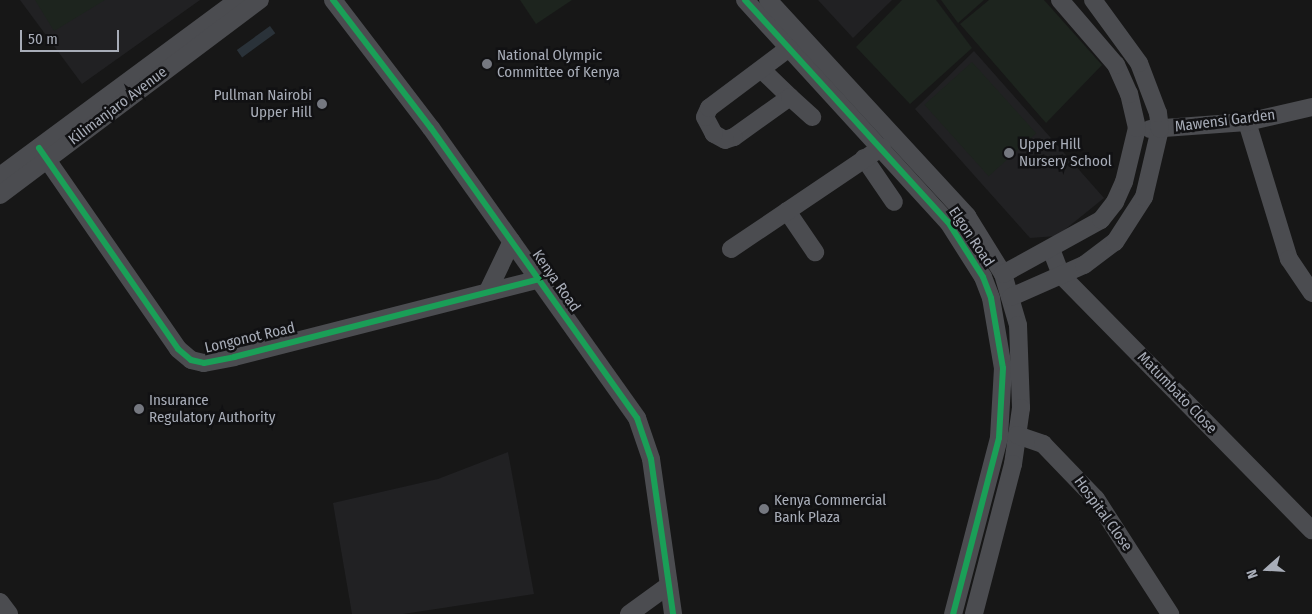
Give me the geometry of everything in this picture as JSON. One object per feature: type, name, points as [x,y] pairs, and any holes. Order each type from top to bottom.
[{"type":"street","name":"Kilimanjaro Avenue","points":[[0,195],[43,154],[238,0]]},
{"type":"street","name":"Kilimanjaro Avenue","points":[[0,176],[43,154],[260,0]]},
{"type":"street","name":"Kenya Road","points":[[334,0],[432,128],[637,418],[651,459],[673,614]]},
{"type":"street","name":"Elgon Road","points":[[745,0],[918,185],[968,250],[984,277],[998,325],[1003,368],[998,438],[953,614]]},
{"type":"street","name":"Elgon Road","points":[[768,0],[967,216],[1003,274],[1011,298],[1022,367],[1017,435],[974,614]]},
{"type":"street","points":[[1003,274],[1102,220],[1115,202],[1124,182],[1138,128],[1129,94],[1116,65],[1060,0]]},
{"type":"street","points":[[1011,298],[1084,265],[1115,242],[1144,197],[1160,129],[1158,113],[1139,63],[1095,3],[1080,22]]},
{"type":"street","points":[[789,48],[709,108],[705,117],[714,134],[725,140],[734,137],[790,97]]},
{"type":"street","points":[[762,70],[812,117]]},
{"type":"street","name":"Mawensi Garden","points":[[1138,128],[1160,129],[1224,121],[1248,122],[1312,107]]},
{"type":"street","points":[[1248,122],[1289,259],[1312,293]]},
{"type":"street","points":[[731,249],[882,147]]},
{"type":"street","name":"Longonot Road","points":[[43,154],[178,349],[191,360],[204,363],[234,357],[539,279]]},
{"type":"street","points":[[864,158],[894,202]]},
{"type":"street","points":[[787,211],[815,252]]},
{"type":"street","points":[[488,291],[512,241]]},
{"type":"street","name":"Matumbato Close","points":[[1051,249],[1061,275],[1312,530]]},
{"type":"street","name":"Hospital Close","points":[[1017,435],[1043,444],[1096,499],[1170,614]]},
{"type":"street","points":[[629,614],[669,585]]},
{"type":"street","points":[[0,602],[9,614]]},
{"type":"shaded area","points":[[20,0],[200,0],[82,84]]},
{"type":"shaded area","points":[[35,0],[105,0],[54,31]]},
{"type":"shaded area","points":[[520,0],[572,0],[536,24]]},
{"type":"shaded area","points":[[818,0],[892,0],[853,38]]},
{"type":"shaded area","points":[[902,0],[936,0],[972,48],[910,104],[856,47]]},
{"type":"shaded area","points":[[941,0],[984,0],[958,23]]},
{"type":"shaded area","points":[[989,0],[1044,0],[1102,65],[1046,123],[960,24]]},
{"type":"shaded area","points":[[270,26],[275,33],[242,57],[237,50]]},
{"type":"shaded area","name":"Upper Hill Nursery School","points":[[974,51],[1104,198],[1057,236],[1030,238],[915,109]]},
{"type":"shaded area","points":[[972,62],[1036,133],[989,176],[924,105]]},
{"type":"shaded area","points":[[508,452],[534,594],[403,614],[352,614],[333,503],[438,479]]},
{"type":"cycle path","points":[[333,0],[431,128],[637,418],[651,459],[673,614]]},
{"type":"cycle path","points":[[745,0],[948,222],[983,277],[991,298],[1003,368],[999,438],[953,614]]},
{"type":"cycle path","points":[[39,148],[178,349],[191,360],[204,363],[234,357],[539,279]]},
{"type":"place","name":"National Olympic Committee of Kenya","points":[[487,64]]},
{"type":"place","name":"Pullman Nairobi Upper Hill","points":[[322,104]]},
{"type":"place","name":"Upper Hill Nursery School","points":[[1009,153]]},
{"type":"place","name":"Insurance Regulatory Authority","points":[[139,409]]},
{"type":"place","name":"Kenya Commercial Bank Plaza","points":[[764,509]]}]
